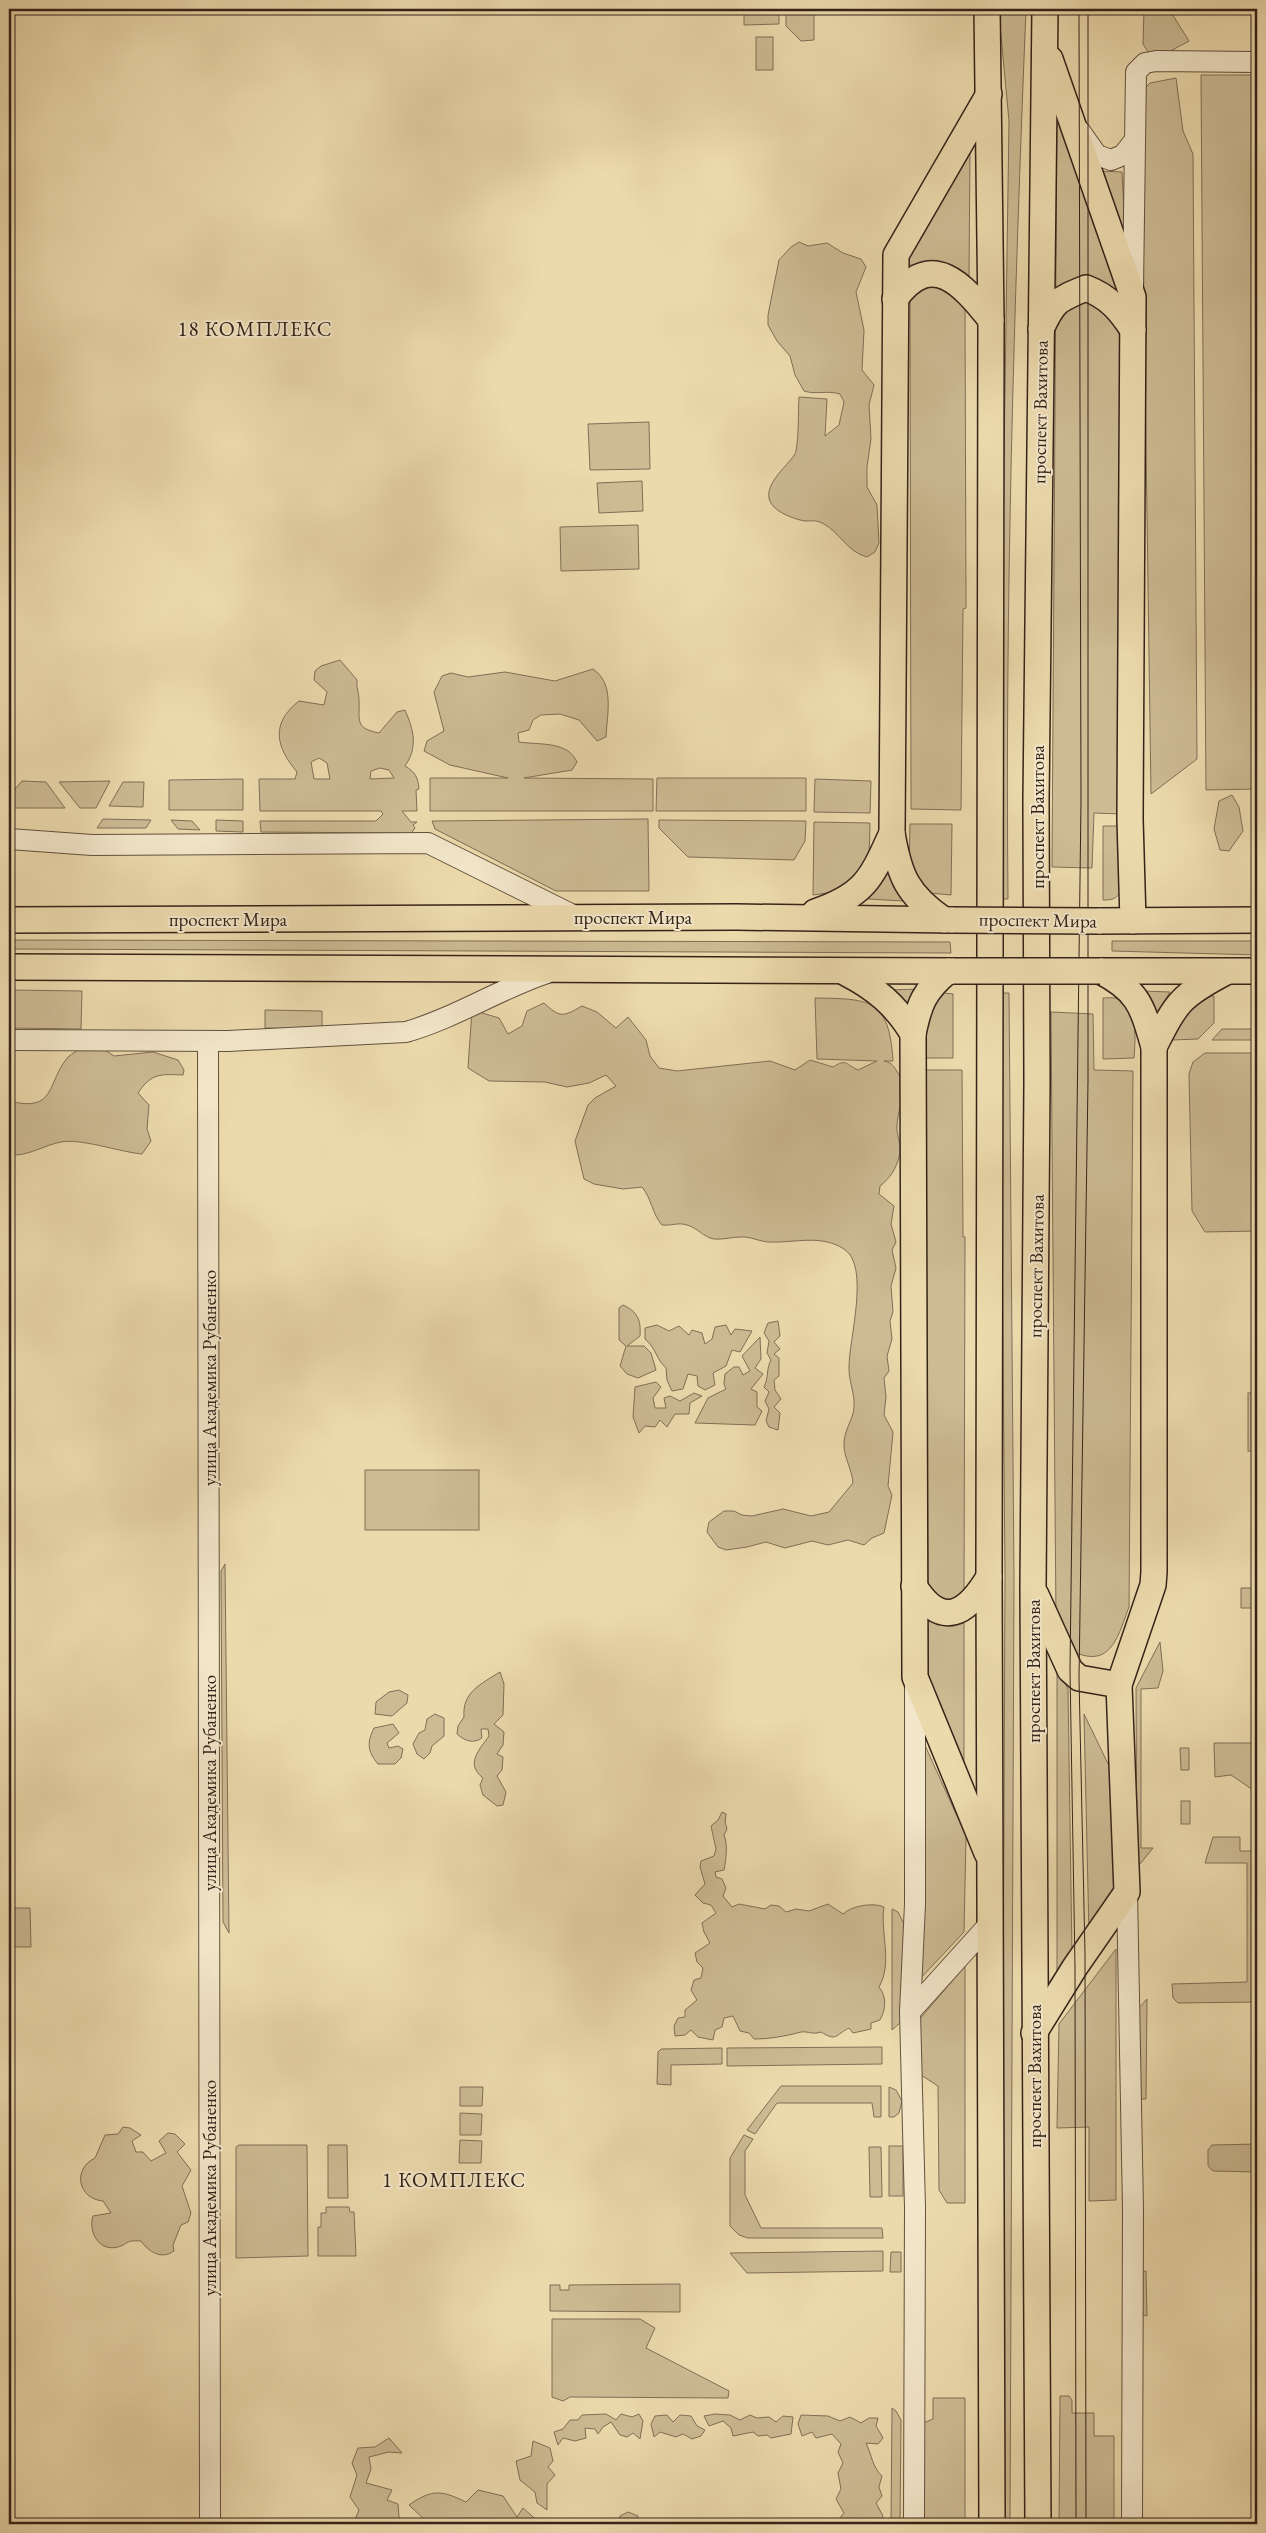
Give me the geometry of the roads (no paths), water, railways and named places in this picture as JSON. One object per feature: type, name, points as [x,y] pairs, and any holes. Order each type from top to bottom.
[{"type":"main road","points":[[987,9],[991,320],[989,1577],[992,1864],[992,2524]]},
{"type":"main road","name":"проспект Вахитова","points":[[1038,2524],[1032,1587],[1045,9]]},
{"type":"main road","points":[[1044,42],[1133,297],[1130,819],[1133,921]]},
{"type":"main road","points":[[949,920],[923,905],[906,884],[896,856],[892,833],[896,255],[989,93]]},
{"type":"main road","points":[[895,299],[914,278],[939,274],[953,279],[965,288],[991,320]]},
{"type":"main road","points":[[1041,329],[1051,307],[1064,298],[1086,288],[1104,296],[1118,308],[1133,330]]},
{"type":"main road","points":[[800,917],[836,905],[850,898],[875,871],[892,833]]},
{"type":"main road","name":"проспект Мира","points":[[9,920],[800,917],[1098,921],[1257,920]]},
{"type":"main road","points":[[9,967],[1257,971]]},
{"type":"main road","points":[[844,971],[883,996],[904,1018],[913,1034]]},
{"type":"main road","points":[[951,971],[932,984],[923,996],[913,1034],[915,1677],[992,1864]]},
{"type":"main road","points":[[1034,2033],[1127,1892],[1119,1685],[1153,1585],[1154,1047],[1146,1018],[1137,998],[1120,983],[1100,971]]},
{"type":"main road","points":[[1154,1047],[1171,1013],[1181,999],[1198,987],[1229,971]]},
{"type":"main road","points":[[914,1586],[924,1602],[936,1610],[951,1612],[965,1608],[976,1598],[989,1577]]},
{"type":"main road","points":[[1032,1587],[1070,1670],[1079,1678],[1119,1685]]},
{"type":"street","points":[[1133,297],[1136,72],[1145,63],[1156,61],[1257,62]]},
{"type":"street","points":[[1072,121],[1098,155],[1111,160],[1123,155],[1134,141]]},
{"type":"street","points":[[9,839],[92,845],[428,843],[579,918]]},
{"type":"street","points":[[9,1040],[208,1041],[406,1032],[426,1026],[527,980],[550,972],[574,968]]},
{"type":"street","name":"улица Академика Рубаненко","points":[[208,1041],[210,2524]]},
{"type":"street","points":[[914,2524],[915,2207],[910,2012],[915,1904],[915,1677]]},
{"type":"street","points":[[1127,1892],[1133,2209],[1132,2524]]},
{"type":"street","points":[[910,2012],[992,1921]]},
{"type":"tram line","points":[[1076,2524],[1075,1967],[1070,1670],[1081,801],[1079,9]]},
{"type":"tram line","points":[[1086,2524],[1085,1953],[1079,1678],[1088,1081],[1088,9]]},
{"type":"district","name":"18 КОМПЛЕКС","points":[[255,328]]},
{"type":"district","name":"1 КОМПЛЕКС","points":[[454,2179]]}]
